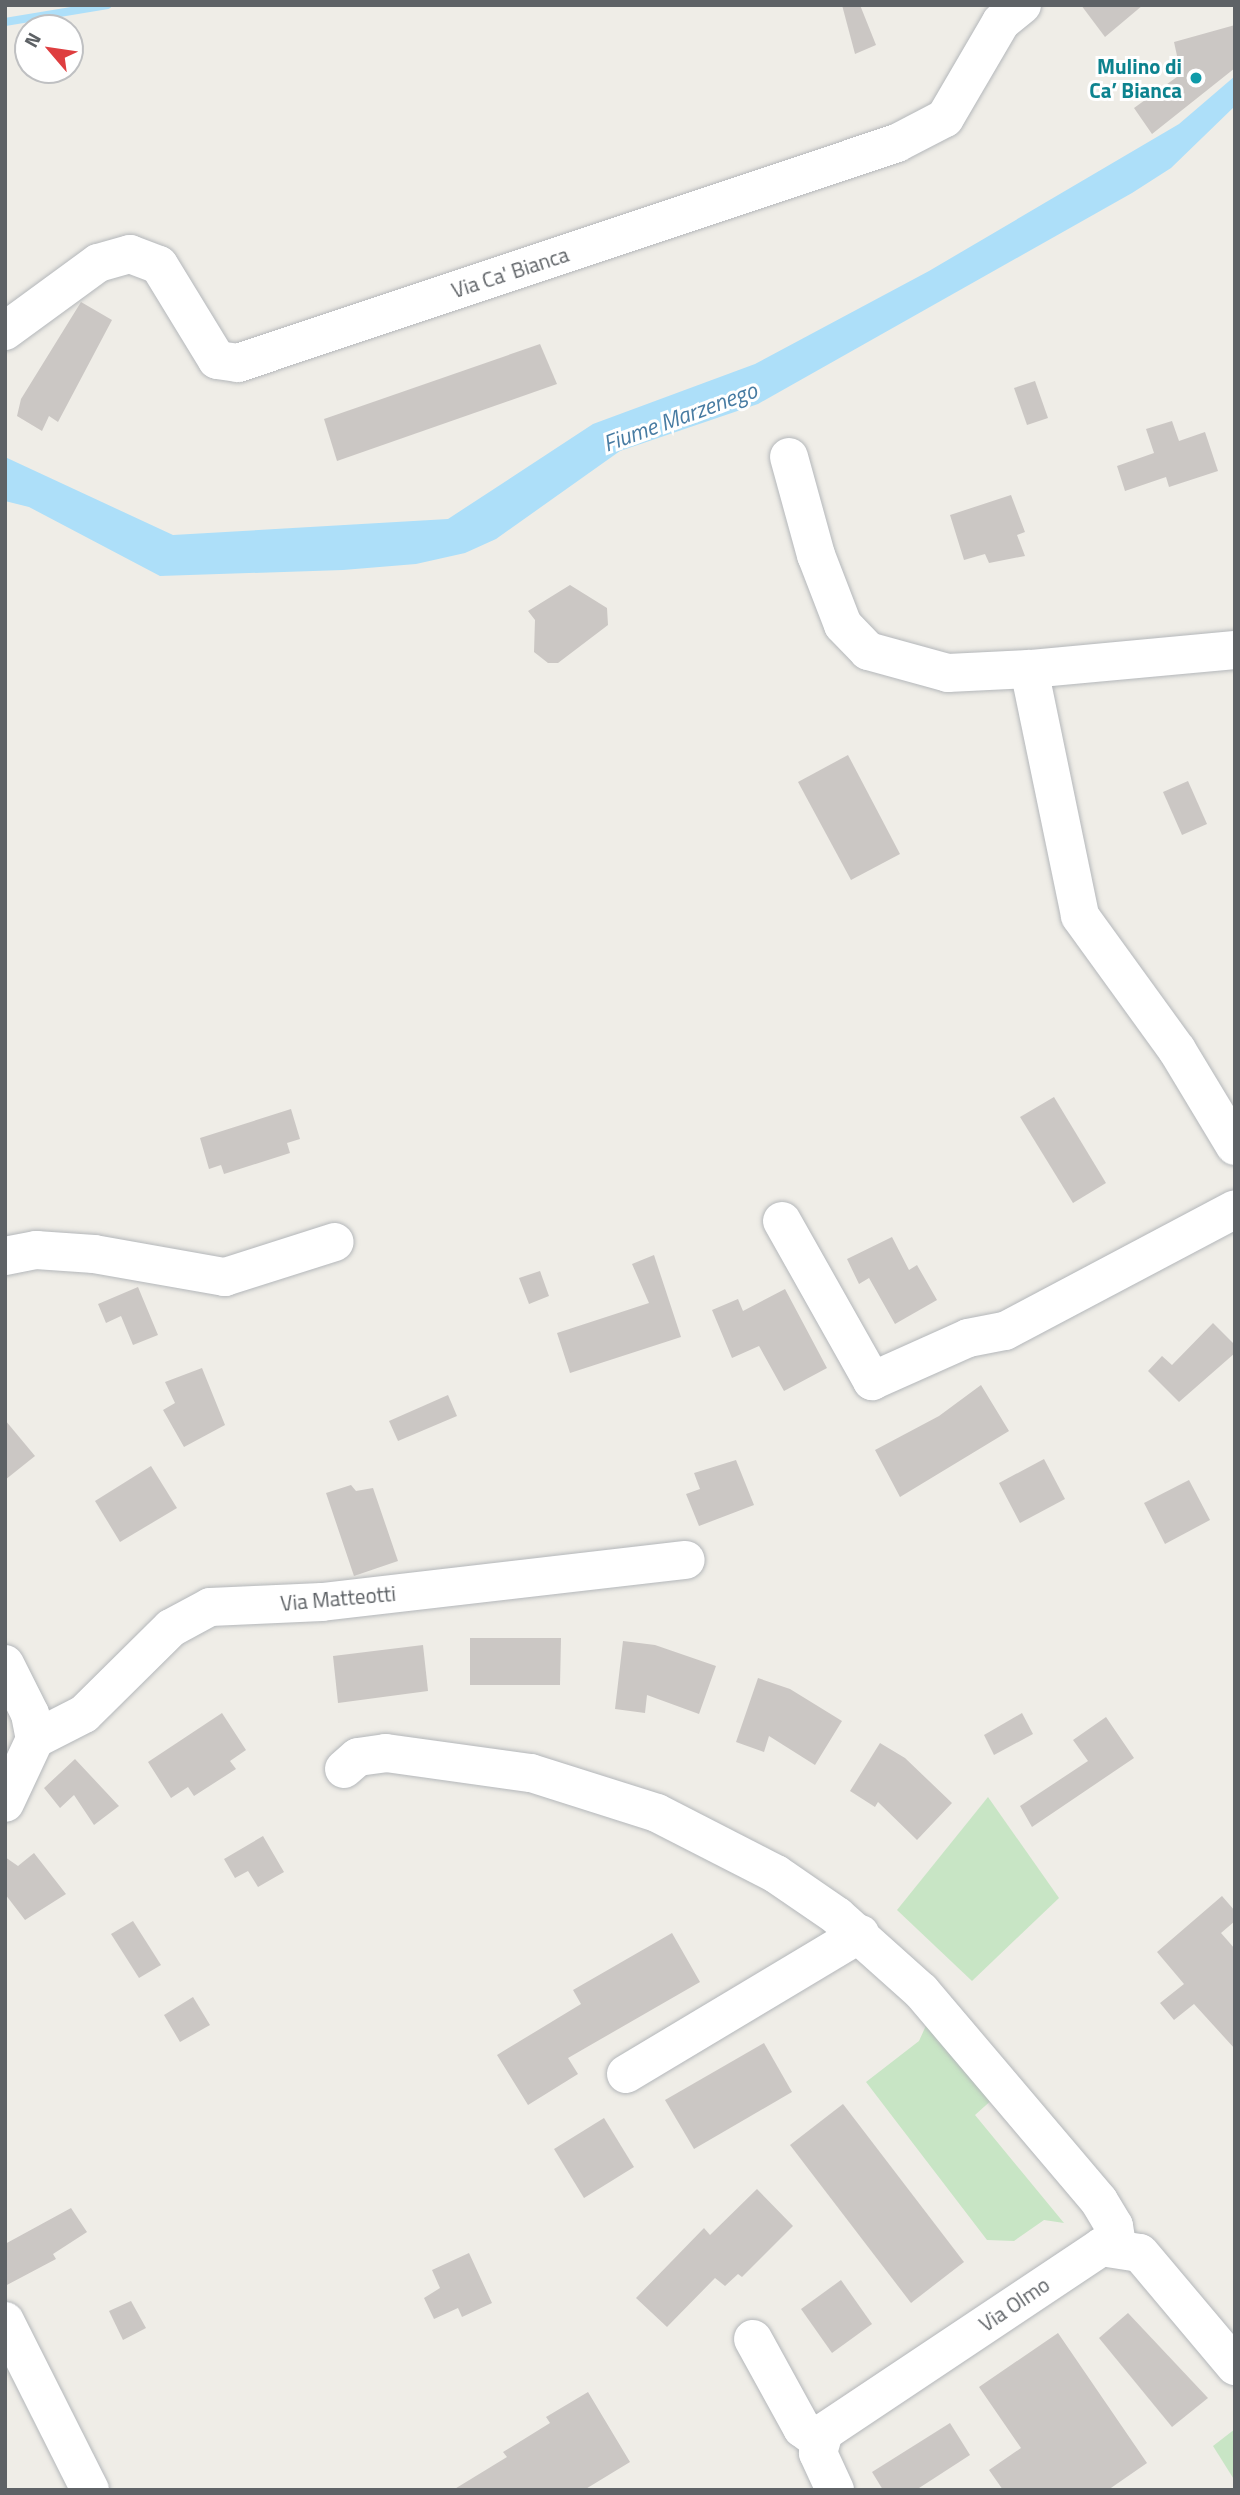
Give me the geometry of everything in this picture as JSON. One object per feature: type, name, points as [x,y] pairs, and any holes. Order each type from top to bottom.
[{"type":"street","name":"Via Ca' Bianca","points":[[5,331],[99,263],[130,254],[159,265],[217,360],[239,363],[897,143],[944,118],[1002,22],[1022,5]]},
{"type":"street","points":[[789,457],[816,555],[843,625],[868,651],[948,673],[1029,669],[1235,650]]},
{"type":"street","points":[[1029,669],[1080,916],[1177,1050],[1235,1146]]},
{"type":"street","points":[[782,1221],[872,1381],[968,1338],[1005,1331],[1235,1209]]},
{"type":"street","points":[[5,1256],[36,1250],[94,1254],[225,1277],[335,1242]]},
{"type":"street","name":"Via Matteotti","points":[[35,1739],[84,1714],[171,1628],[210,1607],[322,1602],[686,1560]]},
{"type":"street","points":[[5,1664],[30,1714],[35,1739],[5,1803]]},
{"type":"street","points":[[344,1769],[369,1754],[410,1754],[493,1765],[597,1791],[718,1841],[860,1934],[921,1991],[1099,2201],[1114,2226],[1117,2245],[1148,2261],[1235,2365]]},
{"type":"street","points":[[626,2074],[860,1934]]},
{"type":"street","name":"Via Olmo","points":[[819,2441],[832,2426],[1073,2264],[1101,2247],[1117,2245]]},
{"type":"street","points":[[5,2321],[90,2490]]},
{"type":"street","points":[[753,2339],[802,2428],[819,2441],[818,2453],[835,2490]]},
{"type":"green space","points":[[988,1797],[1059,1898],[972,1981],[897,1910]]},
{"type":"green space","points":[[929,2019],[995,2097],[975,2115],[1064,2223],[1044,2220],[1014,2241],[987,2240],[866,2082],[919,2041]]},
{"type":"green space","points":[[1235,2429],[1235,2481],[1213,2446]]},
{"type":"water","name":"Fiume Marzenego","points":[[1235,76],[1235,106],[1171,168],[1132,193],[758,404],[620,451],[496,539],[465,553],[416,564],[343,570],[160,576],[29,507],[5,501],[5,457],[173,535],[448,519],[593,424],[755,364],[929,271],[1179,124]]},
{"type":"building","points":[[842,5],[860,5],[876,45],[855,54]]},
{"type":"building","points":[[1081,5],[1143,5],[1105,37]]},
{"type":"building","name":"Mulino di Ca’ Bianca","points":[[1235,25],[1235,68],[1152,134],[1134,108],[1181,74],[1174,42]]},
{"type":"building","points":[[81,302],[112,320],[58,422],[49,416],[42,431],[17,416],[21,399]]},
{"type":"building","points":[[540,344],[557,384],[337,461],[324,419]]},
{"type":"building","points":[[1035,381],[1048,418],[1027,425],[1014,388]]},
{"type":"building","points":[[1172,421],[1179,441],[1205,432],[1218,471],[1169,487],[1166,477],[1125,491],[1117,466],[1154,453],[1146,429]]},
{"type":"building","points":[[1011,495],[1025,532],[1017,535],[1025,556],[989,563],[985,554],[964,560],[950,515]]},
{"type":"building","points":[[570,585],[607,608],[608,625],[558,663],[548,663],[534,652],[535,620],[528,611]]},
{"type":"building","points":[[848,755],[900,854],[851,880],[798,782]]},
{"type":"building","points":[[1188,781],[1207,824],[1182,835],[1163,792]]},
{"type":"building","points":[[1054,1097],[1106,1183],[1073,1203],[1020,1117]]},
{"type":"building","points":[[291,1109],[300,1139],[287,1143],[290,1153],[224,1174],[221,1165],[209,1169],[200,1138]]},
{"type":"building","points":[[892,1237],[909,1270],[917,1265],[937,1300],[895,1324],[869,1278],[859,1284],[847,1259]]},
{"type":"building","points":[[654,1255],[681,1337],[570,1373],[557,1333],[649,1303],[632,1264]]},
{"type":"building","points":[[540,1271],[549,1296],[529,1304],[519,1278]]},
{"type":"building","points":[[138,1287],[158,1335],[133,1345],[121,1316],[106,1323],[98,1304]]},
{"type":"building","points":[[785,1289],[827,1368],[784,1391],[759,1346],[732,1358],[712,1310],[738,1299],[743,1311]]},
{"type":"building","points":[[1213,1323],[1235,1345],[1235,1353],[1179,1402],[1148,1371],[1162,1356],[1172,1365]]},
{"type":"building","points":[[202,1368],[225,1425],[184,1447],[163,1410],[175,1403],[165,1382]]},
{"type":"building","points":[[981,1385],[1009,1431],[900,1497],[875,1450],[939,1416]]},
{"type":"building","points":[[448,1395],[457,1416],[398,1441],[389,1421]]},
{"type":"building","points":[[5,1420],[35,1456],[5,1480]]},
{"type":"building","points":[[1044,1459],[1065,1499],[1020,1523],[999,1483]]},
{"type":"building","points":[[736,1460],[754,1505],[699,1526],[686,1494],[700,1489],[694,1473]]},
{"type":"building","points":[[151,1466],[177,1508],[120,1542],[95,1501]]},
{"type":"building","points":[[1189,1480],[1210,1520],[1165,1544],[1144,1503]]},
{"type":"building","points":[[351,1485],[356,1491],[373,1488],[398,1561],[354,1576],[326,1493]]},
{"type":"building","points":[[470,1638],[561,1638],[560,1685],[470,1685]]},
{"type":"building","points":[[623,1641],[655,1645],[716,1666],[699,1714],[647,1695],[645,1713],[615,1709]]},
{"type":"building","points":[[423,1645],[428,1691],[338,1703],[333,1656]]},
{"type":"building","points":[[758,1678],[790,1689],[842,1721],[815,1765],[769,1736],[764,1752],[736,1742]]},
{"type":"building","points":[[222,1713],[246,1750],[230,1761],[236,1769],[194,1796],[188,1787],[171,1798],[148,1762]]},
{"type":"building","points":[[1022,1713],[1033,1734],[994,1755],[984,1735]]},
{"type":"building","points":[[1106,1717],[1134,1758],[1032,1827],[1020,1806],[1088,1761],[1073,1740]]},
{"type":"building","points":[[880,1743],[905,1758],[952,1803],[917,1840],[878,1802],[875,1807],[850,1791]]},
{"type":"building","points":[[75,1759],[119,1806],[94,1825],[74,1795],[60,1808],[44,1788]]},
{"type":"building","points":[[263,1836],[284,1872],[258,1887],[248,1871],[235,1878],[224,1859]]},
{"type":"building","points":[[34,1853],[66,1894],[25,1920],[5,1894],[5,1857],[18,1866]]},
{"type":"building","points":[[1222,1896],[1235,1911],[1235,1921],[1221,1933],[1235,1949],[1235,2049],[1194,2004],[1174,2020],[1160,2003],[1184,1984],[1157,1952]]},
{"type":"building","points":[[133,1921],[161,1965],[139,1978],[111,1934]]},
{"type":"building","points":[[672,1933],[700,1982],[568,2058],[578,2074],[528,2105],[497,2055],[581,2004],[573,1990]]},
{"type":"building","points":[[193,1997],[210,2025],[180,2042],[164,2015]]},
{"type":"building","points":[[764,2043],[792,2092],[694,2149],[665,2100]]},
{"type":"building","points":[[843,2104],[964,2262],[911,2303],[790,2145]]},
{"type":"building","points":[[604,2118],[634,2167],[584,2198],[554,2149]]},
{"type":"building","points":[[757,2189],[793,2226],[742,2277],[738,2274],[725,2286],[715,2278],[667,2327],[636,2298],[704,2228],[710,2235]]},
{"type":"building","points":[[71,2208],[87,2232],[53,2254],[56,2259],[5,2286],[5,2244]]},
{"type":"building","points":[[469,2253],[492,2303],[462,2317],[458,2308],[434,2319],[424,2298],[440,2288],[432,2270]]},
{"type":"building","points":[[841,2280],[872,2324],[832,2353],[801,2309]]},
{"type":"building","points":[[131,2301],[146,2328],[123,2340],[109,2311]]},
{"type":"building","points":[[1128,2313],[1208,2398],[1172,2427],[1099,2338]]},
{"type":"building","points":[[1058,2333],[1147,2463],[1108,2490],[1003,2490],[989,2470],[1021,2448],[979,2387]]},
{"type":"building","points":[[588,2392],[630,2462],[584,2490],[453,2490],[507,2457],[503,2452],[550,2423],[546,2417]]},
{"type":"building","points":[[950,2423],[970,2455],[916,2490],[883,2490],[872,2472]]},
{"type":"waterway","points":[[5,22],[108,5]]},
{"type":"place","name":"Mulino di Ca’ Bianca","points":[[1196,78]]}]
